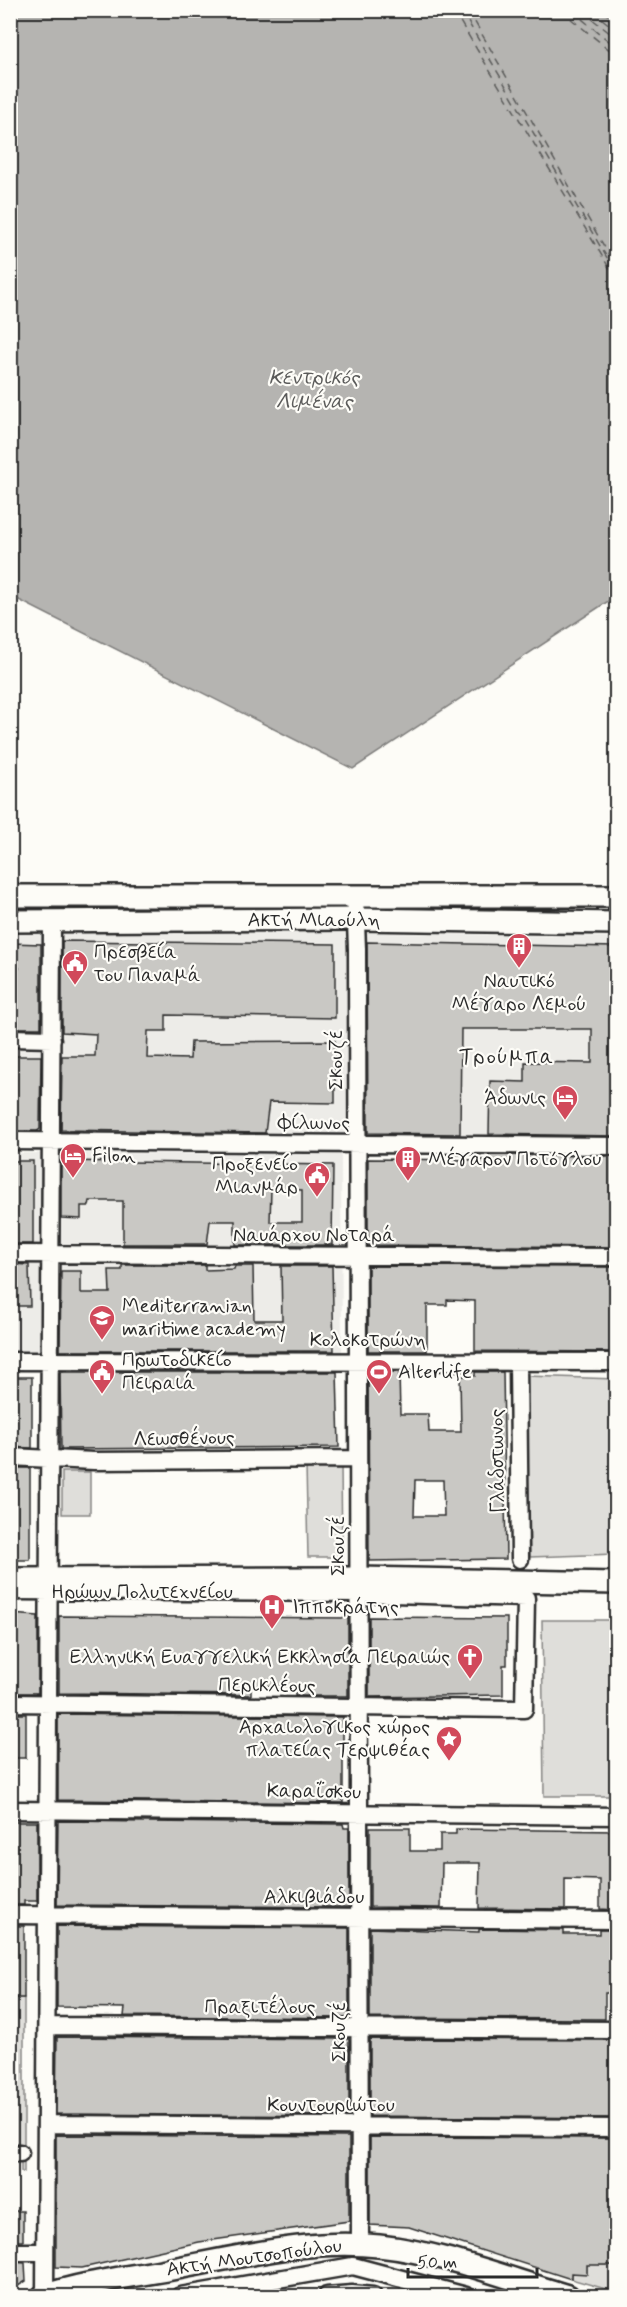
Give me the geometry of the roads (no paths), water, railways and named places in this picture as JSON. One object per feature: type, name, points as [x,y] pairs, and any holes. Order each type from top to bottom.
[{"type":"main road","name":"Ακτή Μιαούλη","points":[[10,896],[616,896]]},
{"type":"main road","name":"Ακτή Μιαούλη","points":[[10,921],[356,919],[616,923]]},
{"type":"main road","name":"Ηρώων Πολυτεχνείου","points":[[10,1579],[49,1585],[359,1586],[526,1590]]},
{"type":"main road","points":[[526,1590],[616,1583]]},
{"type":"main road","name":"Ακτή Μουτσοπούλου","points":[[44,2296],[96,2283],[249,2256],[312,2246],[360,2245],[418,2252],[568,2296]]},
{"type":"street","name":"Σκουζέ","points":[[355,896],[358,1144],[360,2245]]},
{"type":"street","points":[[44,2296],[52,921]]},
{"type":"street","points":[[10,1038],[52,1039]]},
{"type":"street","name":"Φίλωνος","points":[[10,1141],[616,1146]]},
{"type":"street","name":"Ναυάρχου Νοταρά","points":[[10,1254],[616,1257]]},
{"type":"street","name":"Κολοκοτρώνη","points":[[10,1360],[616,1362]]},
{"type":"street","name":"Γλάδστωνος","points":[[518,1362],[520,1559]]},
{"type":"street","name":"Λεωσθένους","points":[[10,1457],[50,1457],[94,1461],[358,1459]]},
{"type":"street","name":"Ηρώων Πολυτεχνείου","points":[[10,1591],[49,1585]]},
{"type":"street","name":"Περικλέους","points":[[10,1703],[524,1709],[526,1590]]},
{"type":"street","name":"Καραΐσκου","points":[[10,1810],[616,1816]]},
{"type":"street","name":"Αλκιβιάδου","points":[[10,1915],[616,1920]]},
{"type":"street","name":"Πραξιτέλους","points":[[46,2026],[616,2030]]},
{"type":"street","name":"Κουντουριώτου","points":[[46,2124],[616,2128]]},
{"type":"street","points":[[10,2252],[45,2252]]},
{"type":"street","points":[[182,2296],[354,2266],[465,2296]]},
{"type":"street","points":[[327,2296],[352,2294],[373,2296]]},
{"type":"water","name":"Κεντρικός Λιμένας","points":[[10,11],[616,11],[616,596],[353,769],[11,596]]},
{"type":"place","name":"Ναυτικό Μέγαρο Λεμού","points":[[519,969]]},
{"type":"place","name":"Πρεσβεία του Παναμά","points":[[75,986]]},
{"type":"place","name":"Άδωνις","points":[[565,1121]]},
{"type":"place","name":"Filon","points":[[73,1179]]},
{"type":"place","name":"Μέγαρον Ποτόγλου","points":[[408,1182]]},
{"type":"place","name":"Προξενείο Μιανμάρ","points":[[317,1198]]},
{"type":"place","name":"Mediterranian maritime academy","points":[[102,1341]]},
{"type":"place","name":"Πρωτοδικείο Πειραιά","points":[[102,1395]]},
{"type":"place","name":"Alterlife","points":[[379,1395]]},
{"type":"place","name":"Ιπποκράτης","points":[[272,1630]]},
{"type":"place","name":"Ελληνική Ευαγγελική Εκκλησία Πειραιώς","points":[[470,1680]]},
{"type":"place","name":"Αρχαιολογικος χώρος πλατείας Τερψιθέας","points":[[449,1762]]},
{"type":"district","name":"Τρούμπα","points":[[507,1057]]}]
